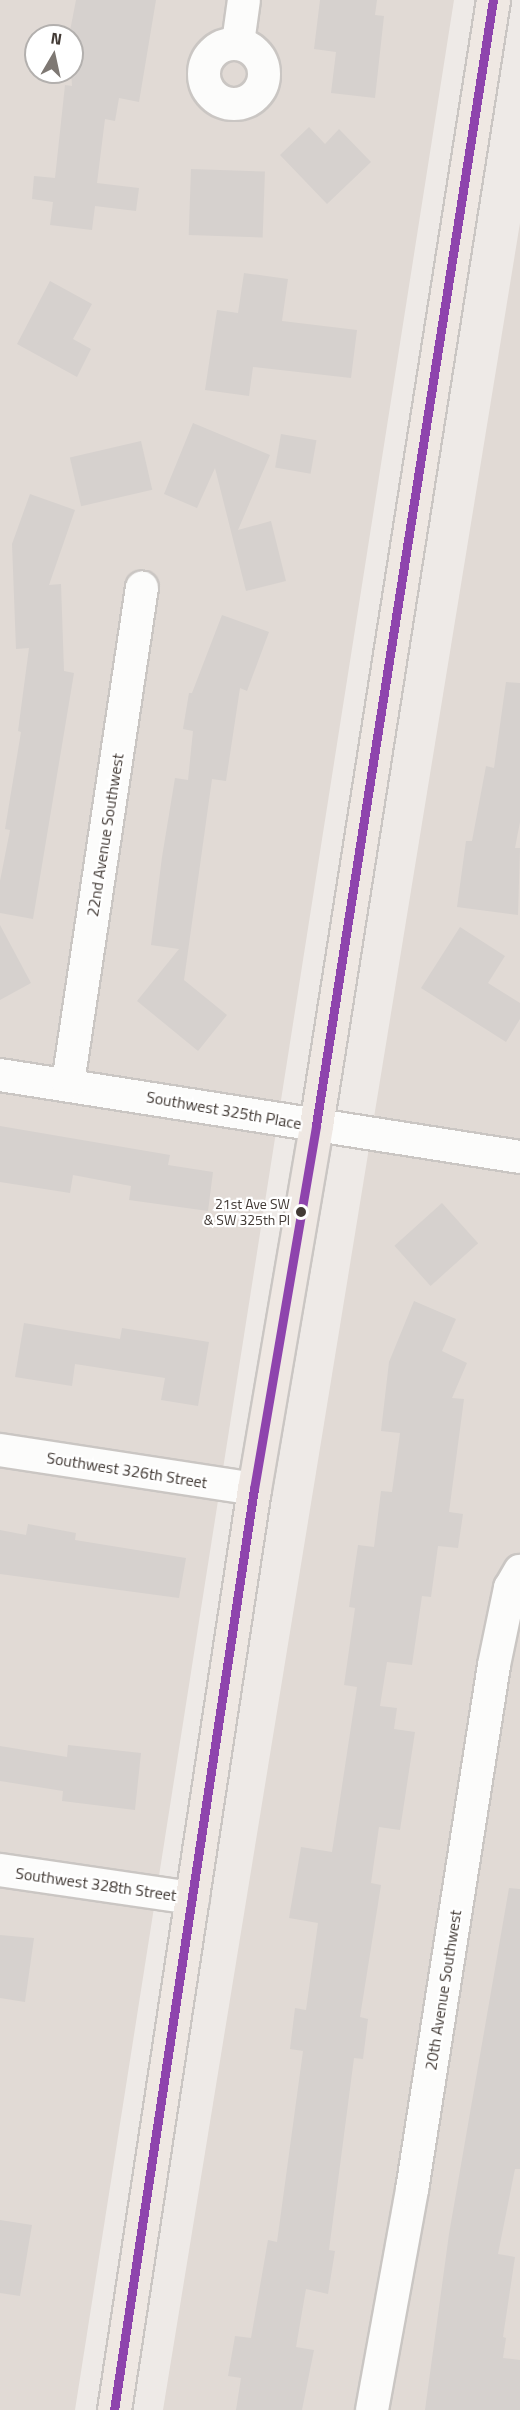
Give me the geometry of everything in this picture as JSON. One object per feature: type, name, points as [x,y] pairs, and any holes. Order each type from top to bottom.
[{"type":"main road","points":[[114,2410],[254,1489],[316,1125],[493,0]]},
{"type":"street","points":[[238,43],[244,0]]},
{"type":"street","name":"22nd Avenue Southwest","points":[[68,1083],[142,587]]},
{"type":"street","name":"Southwest 325th Place","points":[[0,1075],[68,1083],[520,1157]]},
{"type":"street","name":"Southwest 326th Street","points":[[0,1450],[254,1489]]},
{"type":"street","name":"20th Avenue Southwest","points":[[372,2410],[412,2190],[494,1665],[510,1588],[520,1571]]},
{"type":"street","name":"Southwest 328th Street","points":[[0,1870],[193,1898]]},
{"type":"shaded area","points":[[0,0],[454,0],[75,2410],[0,2410]]},
{"type":"shaded area","points":[[520,223],[520,2410],[163,2410]]},
{"type":"building","points":[[76,0],[156,0],[139,102],[119,98],[115,121],[105,119],[97,183],[139,188],[136,211],[95,206],[92,230],[50,225],[53,202],[32,199],[34,176],[55,178],[65,85],[84,84],[84,24],[71,24]]},
{"type":"building","points":[[320,0],[377,0],[375,15],[384,16],[375,98],[331,93],[336,52],[314,49]]},
{"type":"building","points":[[309,127],[325,144],[339,129],[371,162],[327,204],[280,155]]},
{"type":"building","points":[[191,169],[265,172],[263,238],[189,235]]},
{"type":"building","points":[[244,273],[288,279],[282,321],[357,330],[351,378],[253,367],[249,396],[205,390],[217,310],[238,313]]},
{"type":"building","points":[[50,281],[92,304],[73,339],[91,349],[77,377],[17,344]]},
{"type":"building","points":[[193,423],[270,455],[238,530],[271,521],[286,581],[246,591],[215,468],[197,508],[164,494]]},
{"type":"building","points":[[281,434],[316,440],[311,474],[275,467]]},
{"type":"building","points":[[141,441],[152,490],[81,506],[70,457]]},
{"type":"building","points":[[30,494],[75,510],[49,585],[61,584],[64,671],[74,673],[33,919],[0,913],[0,881],[10,830],[5,829],[21,732],[18,731],[29,648],[16,649],[12,544]]},
{"type":"building","points":[[222,615],[269,632],[247,691],[240,688],[226,781],[212,779],[184,980],[227,1015],[198,1051],[137,1001],[179,949],[151,945],[162,857],[175,778],[188,780],[193,731],[183,729],[189,693],[192,693]]},
{"type":"building","points":[[506,682],[520,683],[520,822],[515,848],[520,848],[518,915],[457,907],[466,841],[472,841],[486,766],[494,768]]},
{"type":"building","points":[[0,925],[31,983],[0,1000]]},
{"type":"building","points":[[460,927],[505,956],[488,983],[520,1003],[520,1019],[506,1042],[421,988]]},
{"type":"building","points":[[0,1126],[170,1155],[168,1165],[213,1172],[208,1211],[129,1200],[131,1186],[73,1175],[70,1193],[0,1182]]},
{"type":"building","points":[[442,1203],[478,1243],[431,1286],[394,1246]]},
{"type":"building","points":[[414,1301],[456,1319],[442,1351],[467,1363],[452,1398],[464,1399],[449,1512],[463,1514],[458,1548],[438,1546],[431,1597],[422,1596],[412,1665],[387,1662],[380,1706],[397,1708],[394,1729],[415,1732],[400,1830],[379,1827],[371,1883],[381,1885],[360,2017],[368,2019],[363,2059],[354,2058],[329,2250],[335,2251],[328,2294],[306,2289],[296,2347],[314,2350],[302,2410],[236,2410],[241,2378],[228,2376],[235,2336],[251,2338],[268,2240],[277,2242],[303,2051],[290,2049],[295,2008],[306,2010],[318,1923],[289,1918],[301,1847],[332,1852],[357,1687],[344,1685],[355,1608],[349,1607],[358,1545],[374,1547],[381,1491],[392,1492],[400,1433],[381,1431],[389,1362]]},
{"type":"building","points":[[24,1323],[120,1339],[122,1328],[209,1342],[198,1406],[161,1400],[165,1378],[75,1364],[72,1386],[15,1377]]},
{"type":"building","points":[[28,1524],[76,1533],[75,1540],[186,1558],[179,1598],[0,1574],[0,1530],[26,1535]]},
{"type":"building","points":[[68,1745],[141,1753],[135,1810],[62,1801],[63,1791],[0,1781],[0,1746],[67,1757]]},
{"type":"building","points":[[509,1888],[520,1889],[520,2169],[515,2169],[498,2254],[515,2257],[503,2337],[506,2338],[503,2358],[520,2360],[520,2410],[425,2410],[449,2234]]},
{"type":"building","points":[[0,1935],[34,1938],[25,2002],[0,1998]]},
{"type":"building","points":[[0,2220],[32,2225],[20,2296],[0,2293]]},
{"type":"transit line","points":[[114,2410],[254,1489],[316,1125],[493,0]]},
{"type":"place","name":"21st Ave SW & SW 325th Pl","points":[[301,1212]]}]
